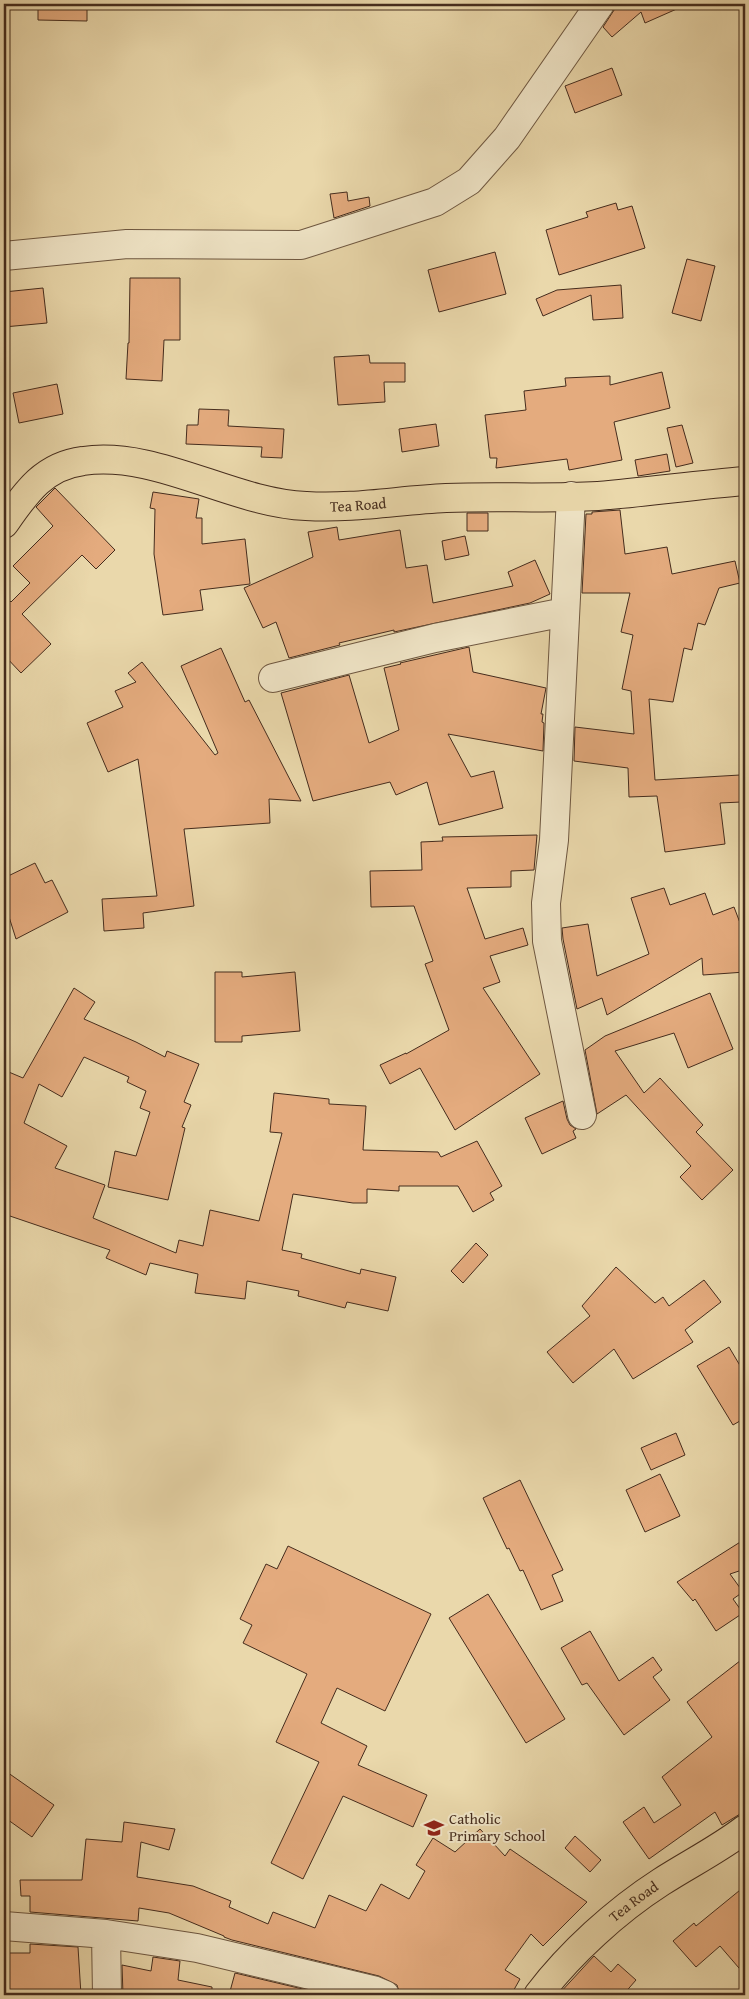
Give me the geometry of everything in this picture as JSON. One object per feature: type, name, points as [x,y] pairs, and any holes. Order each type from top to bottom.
[{"type":"main road","name":"Tea Road","points":[[4,524],[24,496],[47,473],[81,461],[98,460],[143,464],[250,496],[306,506],[446,498],[597,496],[745,481]]},
{"type":"main road","name":"Tea Road","points":[[538,1995],[554,1973],[606,1924],[659,1883],[745,1829]]},
{"type":"street","points":[[4,256],[127,244],[301,244],[435,202],[469,181],[507,138],[600,4]]},
{"type":"street","points":[[571,496],[554,840],[546,903],[547,941],[582,1115]]},
{"type":"street","points":[[273,678],[435,638],[565,612]]},
{"type":"street","points":[[4,1926],[106,1934],[197,1948],[373,1990],[385,1995]]},
{"type":"street","points":[[106,1934],[107,1995]]},
{"type":"building","points":[[38,4],[87,4],[87,21],[38,20]]},
{"type":"building","points":[[618,4],[688,4],[645,23],[641,12],[612,37],[603,27]]},
{"type":"building","points":[[612,68],[622,95],[575,113],[565,86]]},
{"type":"building","points":[[347,192],[348,201],[369,197],[370,206],[334,218],[330,194]]},
{"type":"building","points":[[616,203],[618,210],[632,206],[645,248],[559,275],[546,230],[588,217],[586,212]]},
{"type":"building","points":[[495,252],[506,294],[439,312],[428,270]]},
{"type":"building","points":[[687,259],[715,266],[701,321],[672,313]]},
{"type":"building","points":[[130,278],[180,278],[180,340],[164,340],[162,381],[126,379],[129,343]]},
{"type":"building","points":[[621,285],[623,318],[593,320],[591,295],[543,316],[536,299],[557,290]]},
{"type":"building","points":[[43,288],[47,323],[4,327],[4,292]]},
{"type":"building","points":[[369,355],[370,363],[405,363],[405,382],[384,382],[385,402],[338,405],[334,357]]},
{"type":"building","points":[[662,372],[670,408],[614,422],[622,460],[569,470],[567,459],[496,468],[497,458],[490,458],[485,415],[526,410],[524,391],[566,386],[565,378],[610,376],[610,385]]},
{"type":"building","points":[[57,384],[63,414],[19,423],[13,393]]},
{"type":"building","points":[[199,409],[229,410],[228,426],[284,429],[282,458],[261,457],[262,447],[186,444],[187,425],[198,425]]},
{"type":"building","points":[[436,424],[439,446],[402,452],[399,429]]},
{"type":"building","points":[[682,425],[693,463],[676,467],[667,428]]},
{"type":"building","points":[[667,454],[670,471],[638,476],[635,460]]},
{"type":"building","points":[[55,488],[115,550],[96,569],[82,555],[22,614],[51,644],[21,673],[4,655],[4,595],[11,602],[30,583],[13,566],[53,526],[36,507]]},
{"type":"building","points":[[153,492],[199,499],[196,518],[202,518],[202,544],[245,539],[250,584],[200,590],[203,610],[163,615],[154,554],[155,509],[150,508]]},
{"type":"building","points":[[620,510],[625,554],[667,547],[672,574],[735,561],[740,583],[719,588],[705,625],[698,623],[692,650],[684,648],[673,702],[649,699],[655,780],[740,775],[741,802],[720,803],[725,844],[665,852],[657,796],[629,797],[628,768],[574,761],[575,727],[634,734],[631,691],[622,689],[633,635],[621,632],[630,593],[582,593],[586,514]]},
{"type":"building","points":[[467,513],[488,513],[488,531],[467,531]]},
{"type":"building","points":[[337,527],[339,540],[400,530],[406,568],[427,565],[433,603],[513,586],[508,572],[535,560],[550,594],[530,603],[394,632],[394,630],[339,643],[340,645],[289,658],[276,622],[263,628],[244,588],[313,557],[308,532]]},
{"type":"building","points":[[465,536],[469,555],[445,560],[442,541]]},
{"type":"building","points":[[469,647],[473,672],[546,688],[541,714],[543,714],[542,722],[544,723],[543,751],[448,734],[471,777],[494,771],[503,808],[439,825],[427,782],[396,795],[390,782],[313,801],[281,693],[349,675],[369,743],[399,730],[384,668]]},
{"type":"building","points":[[221,648],[245,702],[249,700],[301,801],[269,799],[270,823],[184,829],[194,906],[143,913],[144,928],[104,931],[102,899],[157,896],[138,759],[108,772],[87,723],[123,707],[115,691],[136,682],[128,673],[142,662],[215,755],[218,753],[181,666]]},
{"type":"building","points":[[537,835],[534,870],[511,871],[511,887],[467,888],[485,939],[523,928],[528,945],[490,956],[500,982],[483,988],[540,1074],[455,1130],[420,1068],[390,1084],[380,1065],[406,1054],[449,1030],[425,964],[433,961],[414,906],[371,907],[370,871],[422,870],[421,842],[443,841],[442,837]]},
{"type":"building","points":[[35,863],[45,883],[52,880],[68,912],[16,939],[4,901],[4,878]]},
{"type":"building","points":[[664,888],[670,905],[705,893],[713,915],[734,907],[745,936],[745,972],[703,975],[702,958],[607,1015],[602,998],[577,1009],[562,928],[588,924],[597,976],[649,954],[631,898]]},
{"type":"building","points":[[215,972],[242,972],[242,977],[295,972],[300,1031],[242,1036],[242,1042],[215,1042]]},
{"type":"building","points":[[74,988],[95,1002],[84,1019],[165,1057],[167,1051],[199,1064],[184,1102],[191,1105],[182,1127],[185,1128],[168,1200],[108,1187],[115,1151],[136,1156],[150,1112],[140,1108],[146,1091],[127,1082],[129,1077],[84,1057],[62,1097],[39,1084],[24,1123],[67,1146],[55,1168],[105,1185],[93,1218],[176,1253],[179,1240],[203,1246],[210,1210],[259,1221],[282,1133],[270,1132],[274,1093],[329,1099],[329,1104],[366,1106],[363,1150],[438,1152],[441,1157],[477,1141],[502,1186],[490,1193],[494,1200],[473,1212],[458,1186],[399,1186],[399,1191],[367,1189],[367,1203],[353,1203],[293,1194],[282,1250],[302,1254],[301,1258],[360,1274],[361,1269],[396,1277],[388,1311],[347,1302],[345,1308],[298,1296],[299,1291],[247,1281],[245,1299],[195,1293],[198,1274],[150,1263],[146,1275],[106,1258],[110,1250],[4,1214],[4,1070],[23,1078]]},
{"type":"building","points":[[710,993],[733,1049],[688,1068],[674,1033],[615,1051],[644,1093],[660,1078],[703,1125],[696,1132],[733,1170],[702,1200],[680,1177],[691,1166],[626,1095],[597,1114],[585,1050],[605,1036]]},
{"type":"building","points":[[563,1101],[567,1119],[570,1125],[576,1129],[573,1131],[576,1138],[542,1154],[525,1118]]},
{"type":"building","points":[[476,1243],[488,1255],[463,1283],[451,1271]]},
{"type":"building","points":[[616,1267],[655,1303],[663,1297],[669,1306],[704,1280],[721,1302],[685,1330],[693,1342],[633,1379],[614,1349],[573,1383],[547,1352],[590,1316],[582,1306]]},
{"type":"building","points":[[729,1347],[745,1374],[745,1418],[733,1425],[697,1366]]},
{"type":"building","points":[[676,1433],[685,1455],[651,1470],[641,1448]]},
{"type":"building","points":[[660,1474],[680,1516],[645,1532],[626,1490]]},
{"type":"building","points":[[520,1480],[563,1570],[552,1575],[563,1601],[541,1610],[523,1570],[520,1571],[509,1548],[507,1549],[483,1498]]},
{"type":"building","points":[[745,1539],[745,1569],[730,1574],[743,1592],[733,1599],[743,1613],[716,1631],[695,1599],[693,1601],[677,1582]]},
{"type":"building","points":[[288,1546],[431,1614],[385,1711],[337,1688],[321,1723],[367,1746],[358,1765],[427,1795],[413,1827],[343,1796],[303,1879],[271,1863],[319,1762],[276,1742],[307,1674],[243,1643],[252,1625],[240,1619],[266,1564],[277,1569]]},
{"type":"building","points":[[488,1594],[565,1719],[526,1743],[449,1618]]},
{"type":"building","points":[[590,1631],[619,1681],[653,1657],[662,1670],[653,1677],[670,1700],[624,1735],[587,1683],[582,1685],[561,1648]]},
{"type":"building","points":[[745,1657],[745,1811],[722,1825],[715,1812],[649,1859],[623,1822],[644,1807],[654,1823],[681,1805],[662,1777],[712,1737],[687,1702]]},
{"type":"building","points":[[4,1770],[54,1805],[32,1837],[4,1817]]},
{"type":"building","points":[[124,1822],[175,1829],[169,1850],[141,1842],[137,1877],[193,1886],[231,1901],[229,1907],[268,1924],[273,1912],[315,1928],[329,1895],[366,1911],[381,1884],[409,1899],[425,1871],[416,1865],[433,1838],[455,1852],[480,1829],[505,1856],[510,1849],[587,1902],[543,1946],[531,1934],[505,1970],[520,1979],[511,1995],[400,1995],[397,1985],[379,1976],[232,1940],[169,1913],[139,1908],[138,1921],[30,1912],[30,1896],[21,1896],[20,1880],[82,1880],[86,1839],[122,1842]]},
{"type":"building","points":[[575,1836],[601,1860],[590,1872],[565,1848]]},
{"type":"building","points":[[745,1886],[745,1975],[720,1946],[696,1967],[673,1941],[694,1923],[696,1926]]},
{"type":"building","points":[[30,1944],[78,1947],[81,1995],[4,1995],[4,1953],[30,1953]]},
{"type":"building","points":[[594,1956],[611,1972],[618,1964],[636,1980],[623,1995],[558,1995]]},
{"type":"building","points":[[153,1957],[180,1961],[178,1980],[212,1987],[212,1995],[123,1995],[122,1965],[151,1971]]},
{"type":"building","points":[[235,1973],[328,1995],[229,1995]]},
{"type":"place","name":"Catholic Primary School","points":[[434,1828]]}]
